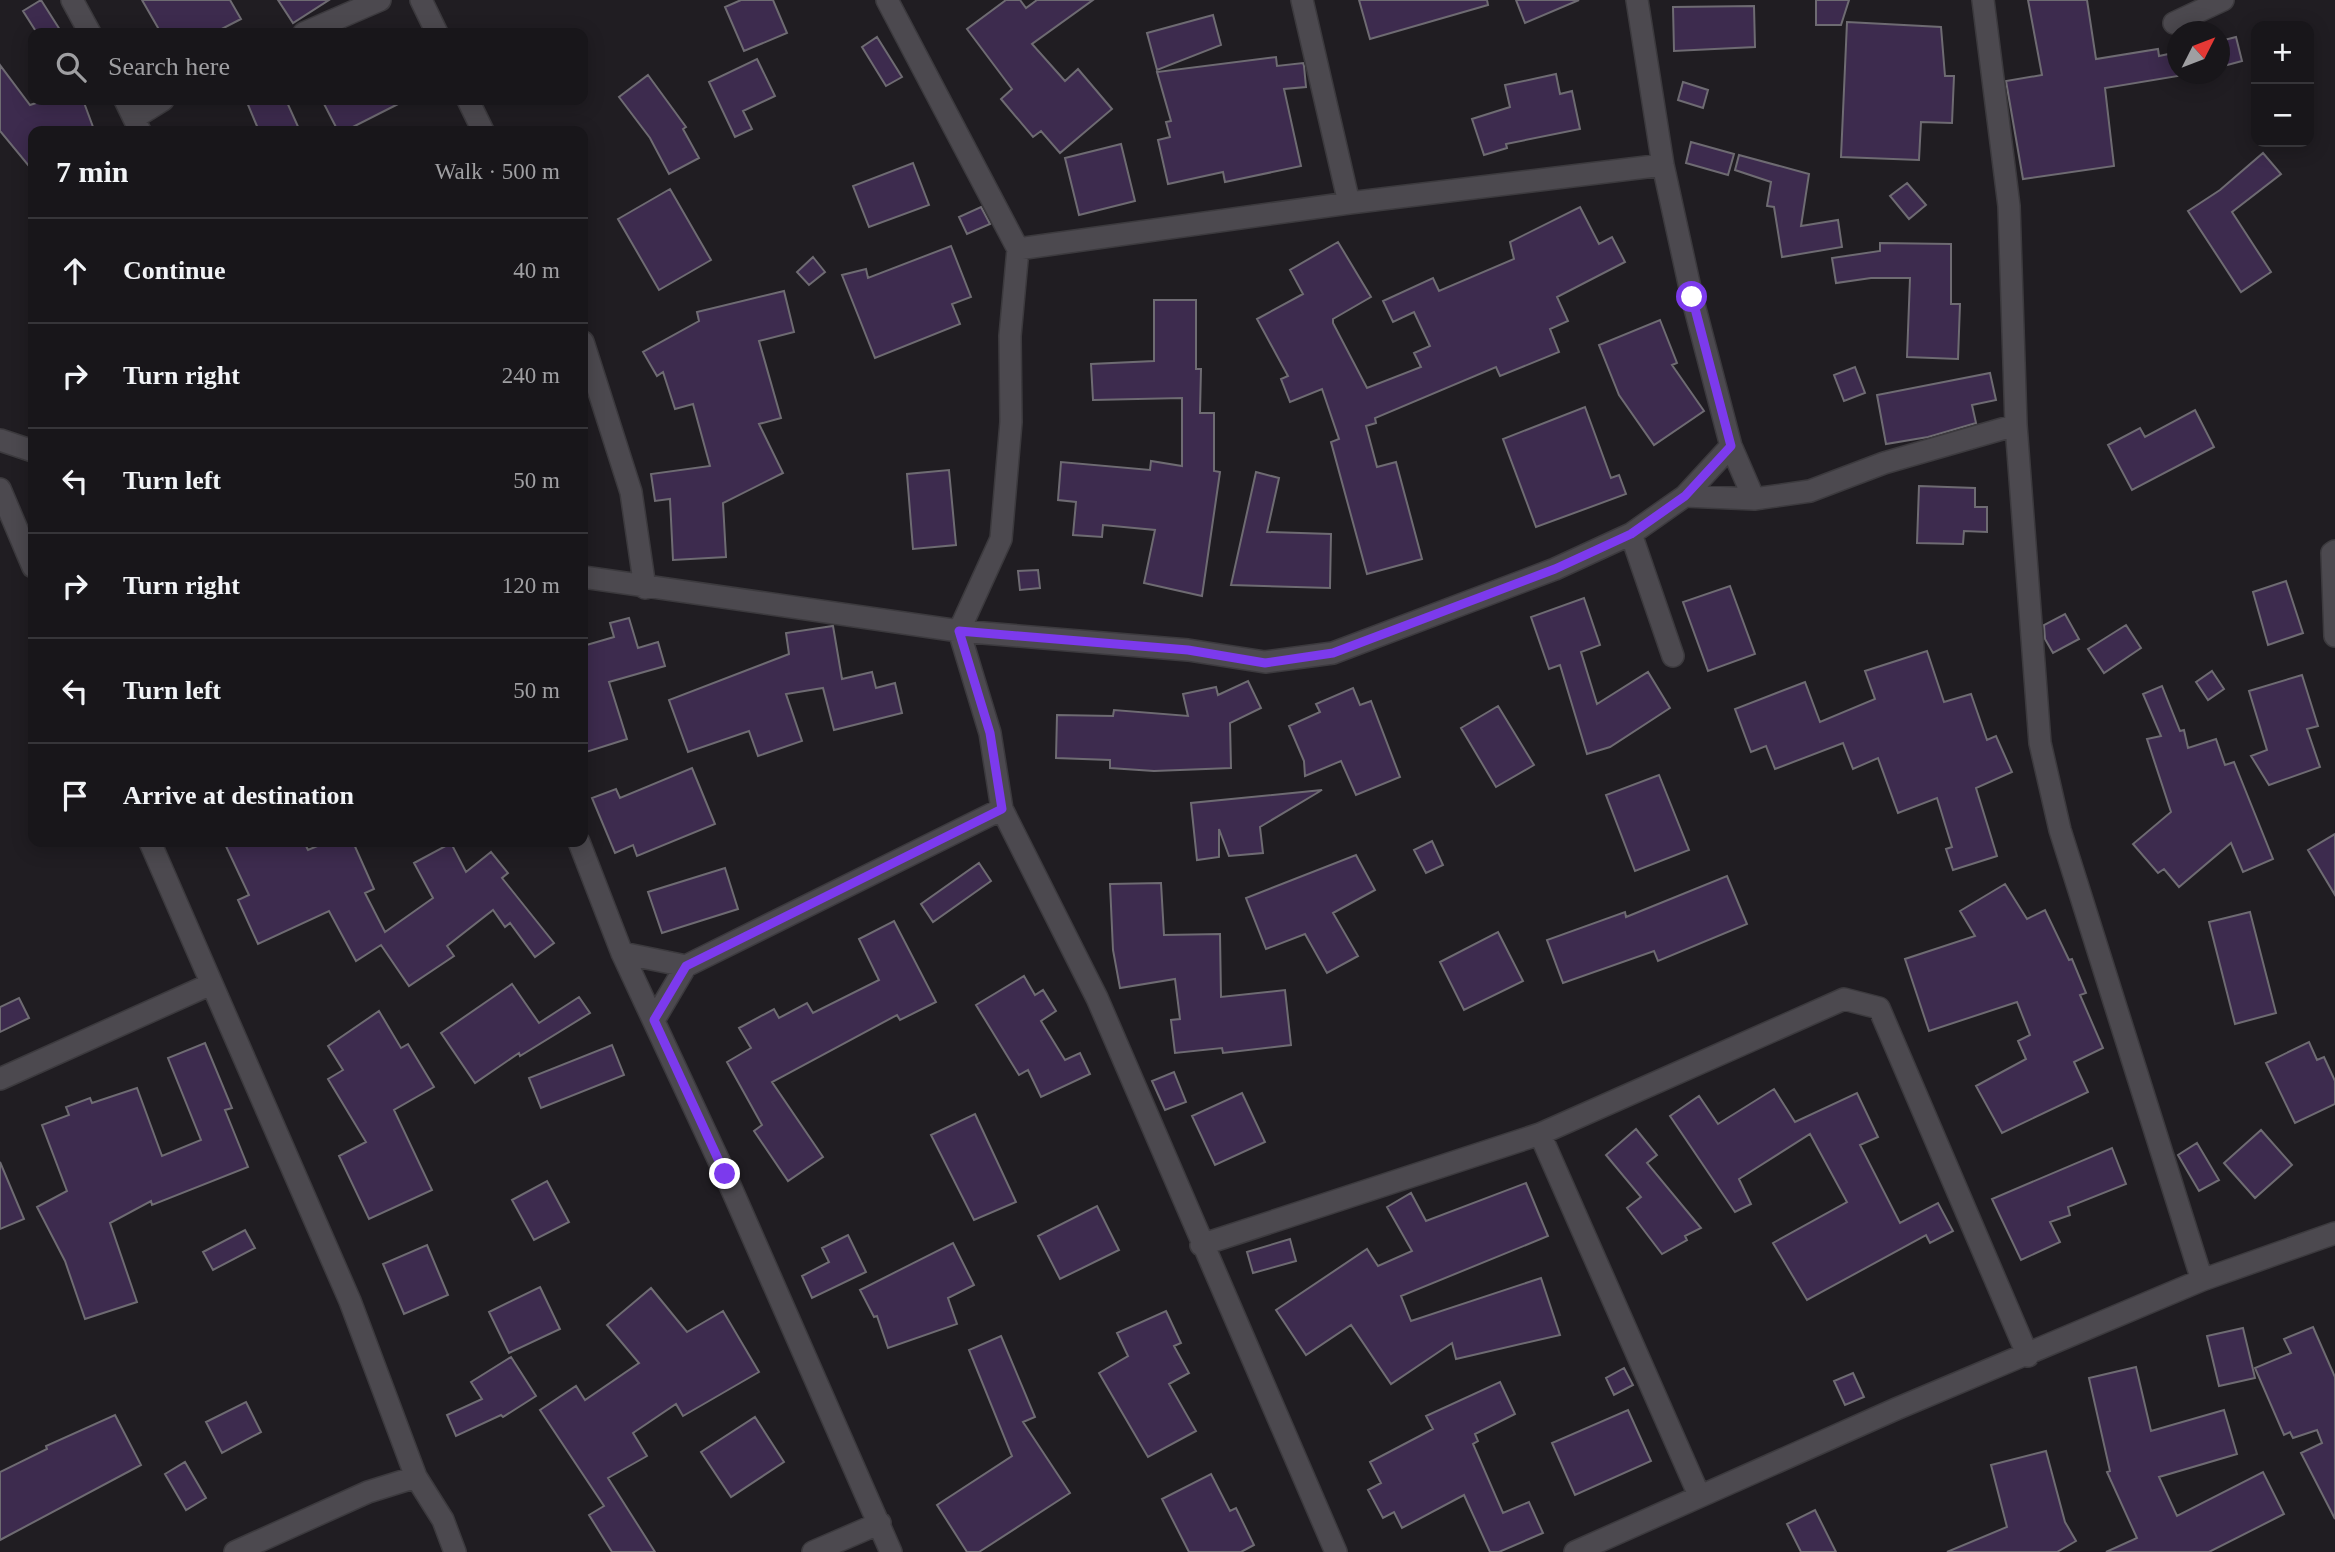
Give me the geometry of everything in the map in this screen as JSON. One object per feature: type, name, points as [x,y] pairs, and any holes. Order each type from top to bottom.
[{"type":"street","points":[[72,0],[87,28]]},
{"type":"street","points":[[316,28],[380,0]]},
{"type":"street","points":[[421,0],[435,28]]},
{"type":"street","points":[[887,0],[1018,249],[1010,336],[1011,422],[1001,540],[959,631],[990,733],[1002,809],[1097,998],[1201,1245],[1336,1552]]},
{"type":"street","points":[[1302,0],[1349,203]]},
{"type":"street","points":[[1637,0],[1663,165],[1731,446],[1754,499]]},
{"type":"street","points":[[1983,0],[2009,206],[2016,425],[2040,743],[2060,830],[2202,1280]]},
{"type":"street","points":[[2178,21],[2223,0]]},
{"type":"street","points":[[133,116],[154,105]]},
{"type":"street","points":[[470,105],[481,126]]},
{"type":"street","points":[[1018,249],[1349,203],[1663,165]]},
{"type":"street","points":[[588,358],[631,492],[645,588]]},
{"type":"street","points":[[1685,496],[1754,499],[1810,492],[1884,463],[2016,425]]},
{"type":"street","points":[[0,440],[28,449]]},
{"type":"street","points":[[588,578],[959,631],[1188,650],[1265,663],[1333,653],[1555,569],[1631,534],[1685,496],[1731,446]]},
{"type":"street","points":[[0,489],[28,555]]},
{"type":"street","points":[[1631,534],[1673,656]]},
{"type":"street","points":[[2335,551],[2332,553],[2335,636]]},
{"type":"street","points":[[654,1020],[686,966],[1002,809]]},
{"type":"street","points":[[152,847],[350,1301],[416,1477],[443,1520],[455,1552]]},
{"type":"street","points":[[581,847],[622,953],[891,1552]]},
{"type":"street","points":[[622,953],[686,966]]},
{"type":"street","points":[[0,1079],[211,984]]},
{"type":"street","points":[[1201,1245],[1540,1134],[1844,999],[1879,1008],[2028,1356]]},
{"type":"street","points":[[1540,1134],[1699,1495]]},
{"type":"street","points":[[1574,1552],[1699,1495],[2202,1280],[2335,1233]]},
{"type":"street","points":[[235,1552],[368,1492],[416,1477]]},
{"type":"street","points":[[813,1552],[880,1523]]},
{"type":"building","points":[[41,0],[59,28],[34,28],[23,11]]},
{"type":"building","points":[[142,0],[230,0],[241,19],[224,28],[158,28]]},
{"type":"building","points":[[278,0],[329,0],[293,23]]},
{"type":"building","points":[[741,0],[773,0],[787,33],[744,51],[725,7]]},
{"type":"building","points":[[1006,0],[1020,0],[1026,8],[1037,0],[1093,0],[1032,44],[1065,81],[1078,69],[1112,109],[1060,153],[1041,131],[1033,137],[1001,99],[1012,89],[967,29]]},
{"type":"building","points":[[1359,0],[1487,0],[1488,5],[1370,39]]},
{"type":"building","points":[[1516,0],[1579,0],[1525,23]]},
{"type":"building","points":[[1816,0],[1849,0],[1841,25],[1816,25]]},
{"type":"building","points":[[2028,0],[2087,0],[2096,59],[2158,49],[2159,56],[2167,54],[2167,78],[2105,88],[2114,166],[2023,179],[2006,81],[2042,75]]},
{"type":"building","points":[[1754,6],[1755,47],[1674,51],[1673,7]]},
{"type":"building","points":[[1213,15],[1221,45],[1157,70],[1147,33]]},
{"type":"building","points":[[1847,22],[1941,27],[1945,76],[1954,76],[1952,123],[1921,122],[1919,160],[1841,157]]},
{"type":"building","points":[[877,37],[902,77],[886,86],[862,47]]},
{"type":"building","points":[[2236,37],[2242,61],[2230,64],[2230,38]]},
{"type":"building","points":[[1276,57],[1277,66],[1303,63],[1304,66],[1306,87],[1284,89],[1301,166],[1225,182],[1223,172],[1168,184],[1158,140],[1170,137],[1166,122],[1171,121],[1157,72]]},
{"type":"building","points":[[757,59],[775,96],[743,111],[752,129],[735,137],[709,82]]},
{"type":"building","points":[[0,65],[28,105],[85,105],[93,126],[28,126],[28,165],[0,131]]},
{"type":"building","points":[[1556,74],[1560,94],[1572,91],[1580,129],[1506,144],[1507,148],[1484,155],[1472,119],[1510,107],[1505,85]]},
{"type":"building","points":[[648,75],[686,127],[683,129],[699,158],[669,174],[650,138],[619,97]]},
{"type":"building","points":[[1683,82],[1708,90],[1703,108],[1678,100]]},
{"type":"building","points":[[248,105],[288,105],[298,126],[257,126]]},
{"type":"building","points":[[325,105],[396,105],[355,126],[335,126]]},
{"type":"building","points":[[1691,142],[1734,154],[1728,175],[1686,163]]},
{"type":"building","points":[[1121,144],[1135,201],[1079,215],[1065,158]]},
{"type":"building","points":[[2263,153],[2281,174],[2232,212],[2271,272],[2241,292],[2188,211],[2220,190]]},
{"type":"building","points":[[1739,155],[1809,174],[1801,226],[1838,220],[1842,247],[1782,257],[1774,207],[1767,206],[1771,182],[1735,170]]},
{"type":"building","points":[[913,163],[929,205],[869,227],[853,186]]},
{"type":"building","points":[[1907,183],[1926,205],[1909,219],[1890,196]]},
{"type":"building","points":[[670,189],[711,260],[659,290],[618,219]]},
{"type":"building","points":[[981,207],[990,224],[967,234],[959,217]]},
{"type":"building","points":[[1580,207],[1599,244],[1612,237],[1625,262],[1557,297],[1568,321],[1550,329],[1559,352],[1500,376],[1496,367],[1375,418],[1376,423],[1366,426],[1377,467],[1396,462],[1422,559],[1367,574],[1331,442],[1339,439],[1322,389],[1290,402],[1281,379],[1288,376],[1257,319],[1303,294],[1290,270],[1338,242],[1371,297],[1333,319],[1367,388],[1421,367],[1414,353],[1430,346],[1414,312],[1393,322],[1383,301],[1433,278],[1439,291],[1514,259],[1510,242]]},
{"type":"building","points":[[1880,243],[1951,244],[1951,304],[1960,304],[1958,359],[1907,357],[1910,278],[1871,278],[1836,283],[1832,258],[1880,251]]},
{"type":"building","points":[[951,246],[971,297],[952,304],[960,324],[875,358],[842,275],[866,269],[868,278]]},
{"type":"building","points":[[813,257],[825,272],[809,285],[797,272]]},
{"type":"building","points":[[784,291],[794,332],[759,341],[781,418],[759,424],[783,473],[723,503],[726,557],[673,560],[670,499],[655,501],[651,474],[710,466],[693,404],[675,409],[663,372],[657,376],[643,352],[699,321],[697,312]]},
{"type":"building","points":[[1154,300],[1196,300],[1196,369],[1201,369],[1200,413],[1214,413],[1214,471],[1220,472],[1202,596],[1144,583],[1155,530],[1103,525],[1102,537],[1073,535],[1076,502],[1058,500],[1061,462],[1150,470],[1151,461],[1182,466],[1182,398],[1093,400],[1091,364],[1154,361]]},
{"type":"building","points":[[1660,320],[1677,363],[1672,365],[1704,411],[1654,445],[1619,395],[1599,345]]},
{"type":"building","points":[[1855,367],[1865,393],[1844,401],[1834,375]]},
{"type":"building","points":[[1990,373],[1996,400],[1972,405],[1976,423],[1928,437],[1886,444],[1877,395]]},
{"type":"building","points":[[1585,407],[1611,478],[1619,475],[1626,494],[1536,527],[1503,439]]},
{"type":"building","points":[[2195,410],[2214,447],[2132,490],[2108,445],[2140,428],[2145,437]]},
{"type":"building","points":[[949,470],[956,545],[913,549],[907,474]]},
{"type":"building","points":[[1256,472],[1279,478],[1267,532],[1331,534],[1330,588],[1231,585]]},
{"type":"building","points":[[1919,486],[1975,488],[1975,507],[1987,507],[1987,532],[1964,531],[1963,544],[1917,543]]},
{"type":"building","points":[[1038,570],[1040,588],[1020,590],[1018,571]]},
{"type":"building","points":[[2286,581],[2303,633],[2268,645],[2253,592]]},
{"type":"building","points":[[1730,586],[1755,654],[1708,671],[1683,602]]},
{"type":"building","points":[[1584,598],[1600,645],[1581,652],[1597,704],[1648,672],[1670,708],[1610,747],[1587,754],[1560,665],[1549,669],[1531,617]]},
{"type":"building","points":[[2065,614],[2079,639],[2053,653],[2045,639],[2044,625]]},
{"type":"building","points":[[629,618],[638,648],[658,642],[665,666],[609,682],[627,739],[588,751],[588,645],[614,637],[610,623]]},
{"type":"building","points":[[2126,625],[2141,648],[2104,673],[2088,649]]},
{"type":"building","points":[[833,626],[842,679],[872,672],[876,688],[895,683],[902,713],[834,730],[823,688],[786,694],[802,741],[758,756],[749,731],[688,752],[669,700],[789,654],[786,633]]},
{"type":"building","points":[[1927,651],[1944,702],[1971,694],[1987,740],[1996,736],[2012,772],[1976,788],[1997,856],[1953,870],[1946,849],[1952,847],[1937,798],[1898,813],[1878,758],[1853,769],[1843,743],[1775,769],[1766,746],[1751,752],[1735,709],[1805,682],[1820,722],[1875,699],[1865,671]]},
{"type":"building","points":[[2212,671],[2224,689],[2208,700],[2196,682]]},
{"type":"building","points":[[2302,675],[2318,726],[2307,729],[2320,767],[2269,785],[2251,756],[2267,750],[2249,691]]},
{"type":"building","points":[[1248,681],[1261,708],[1230,723],[1231,768],[1154,771],[1110,768],[1110,760],[1056,758],[1057,715],[1113,716],[1114,710],[1188,716],[1183,694],[1216,687],[1218,695]]},
{"type":"building","points":[[2162,686],[2180,731],[2184,730],[2188,748],[2216,739],[2225,765],[2234,762],[2273,859],[2243,872],[2231,843],[2179,887],[2164,869],[2158,873],[2133,844],[2171,812],[2147,739],[2161,736],[2143,694]]},
{"type":"building","points":[[1353,688],[1360,705],[1371,701],[1400,777],[1356,795],[1341,761],[1305,776],[1304,761],[1289,726],[1320,712],[1316,704]]},
{"type":"building","points":[[1498,706],[1534,765],[1496,787],[1461,728]]},
{"type":"building","points":[[692,768],[715,824],[637,856],[633,845],[615,853],[592,798],[616,789],[620,798]]},
{"type":"building","points":[[1659,775],[1689,850],[1635,871],[1606,795]]},
{"type":"building","points":[[1322,790],[1260,827],[1263,853],[1229,856],[1219,829],[1219,857],[1197,860],[1191,803]]},
{"type":"building","points":[[2335,834],[2335,895],[2308,850]]},
{"type":"building","points":[[1432,841],[1443,865],[1426,873],[1414,850]]},
{"type":"building","points":[[226,847],[306,847],[308,850],[315,847],[355,847],[374,889],[365,893],[385,932],[433,898],[414,863],[444,847],[453,847],[466,872],[491,852],[508,873],[502,878],[554,943],[535,957],[510,923],[505,927],[493,910],[447,946],[454,956],[409,986],[381,945],[356,961],[329,911],[258,944],[238,900],[249,895]]},
{"type":"building","points":[[1356,855],[1375,890],[1333,913],[1358,956],[1327,973],[1305,934],[1266,949],[1246,898]]},
{"type":"building","points":[[979,863],[991,881],[933,922],[921,904]]},
{"type":"building","points":[[725,868],[738,909],[662,933],[648,892]]},
{"type":"building","points":[[1727,876],[1747,924],[1658,961],[1654,951],[1563,983],[1547,940],[1625,912],[1626,917]]},
{"type":"building","points":[[1161,883],[1164,935],[1220,934],[1221,997],[1285,990],[1291,1045],[1223,1053],[1222,1048],[1175,1053],[1171,1020],[1180,1019],[1175,979],[1120,988],[1113,950],[1110,884]]},
{"type":"building","points":[[2005,884],[2027,919],[2045,910],[2069,960],[2072,959],[2086,993],[2080,995],[2103,1048],[2074,1062],[2088,1092],[2002,1133],[1976,1086],[2026,1059],[2018,1041],[2030,1035],[2017,1002],[1929,1031],[1905,959],[1975,936],[1960,911]]},
{"type":"building","points":[[2250,912],[2276,1013],[2235,1024],[2209,922]]},
{"type":"building","points":[[894,921],[936,1002],[900,1020],[897,1015],[772,1082],[823,1157],[788,1181],[754,1131],[762,1125],[727,1062],[751,1048],[739,1028],[774,1009],[779,1018],[807,1003],[813,1013],[879,980],[859,939]]},
{"type":"building","points":[[1498,932],[1523,981],[1464,1010],[1440,962]]},
{"type":"building","points":[[1024,976],[1035,995],[1043,990],[1056,1011],[1041,1021],[1065,1060],[1080,1053],[1090,1074],[1041,1097],[1028,1070],[1019,1075],[976,1005]]},
{"type":"building","points":[[512,984],[539,1023],[579,997],[590,1013],[520,1056],[519,1053],[475,1083],[441,1033]]},
{"type":"building","points":[[19,998],[29,1018],[0,1032],[0,1007]]},
{"type":"building","points":[[379,1011],[401,1048],[408,1044],[434,1087],[394,1110],[432,1190],[369,1219],[339,1156],[366,1142],[328,1079],[343,1070],[328,1046]]},
{"type":"building","points":[[2309,1042],[2317,1060],[2324,1057],[2335,1081],[2335,1104],[2295,1123],[2266,1063]]},
{"type":"building","points":[[205,1043],[232,1108],[225,1110],[248,1167],[152,1205],[151,1201],[110,1223],[137,1302],[85,1319],[65,1261],[37,1207],[67,1191],[42,1125],[69,1115],[66,1107],[90,1098],[92,1103],[137,1088],[162,1156],[201,1140],[168,1058]]},
{"type":"building","points":[[612,1045],[624,1075],[541,1108],[529,1078]]},
{"type":"building","points":[[1174,1072],[1186,1102],[1165,1110],[1152,1081]]},
{"type":"building","points":[[1774,1089],[1795,1122],[1857,1093],[1878,1137],[1860,1145],[1900,1223],[1938,1203],[1953,1231],[1930,1243],[1926,1235],[1807,1300],[1773,1243],[1847,1202],[1810,1134],[1739,1179],[1751,1204],[1735,1212],[1670,1116],[1699,1096],[1718,1124]]},
{"type":"building","points":[[1242,1093],[1265,1142],[1215,1165],[1192,1116]]},
{"type":"building","points":[[975,1114],[1016,1202],[974,1220],[931,1135]]},
{"type":"building","points":[[1636,1129],[1657,1155],[1647,1163],[1701,1228],[1685,1236],[1687,1240],[1662,1254],[1627,1208],[1641,1197],[1606,1155]]},
{"type":"building","points":[[2261,1130],[2292,1165],[2255,1198],[2224,1163]]},
{"type":"building","points":[[2197,1143],[2219,1180],[2199,1191],[2178,1155]]},
{"type":"building","points":[[2112,1148],[2126,1184],[2068,1207],[2070,1215],[2050,1222],[2060,1242],[2021,1260],[1992,1199]]},
{"type":"building","points":[[0,1162],[24,1219],[0,1229]]},
{"type":"building","points":[[547,1181],[569,1222],[534,1240],[512,1200]]},
{"type":"building","points":[[1526,1183],[1548,1236],[1401,1296],[1411,1321],[1541,1278],[1560,1335],[1456,1359],[1452,1343],[1391,1384],[1351,1325],[1306,1355],[1276,1310],[1367,1249],[1378,1266],[1412,1251],[1387,1207],[1411,1193],[1426,1221]]},
{"type":"building","points":[[1097,1206],[1119,1250],[1060,1279],[1038,1236]]},
{"type":"building","points":[[245,1230],[255,1248],[213,1270],[203,1252]]},
{"type":"building","points":[[848,1235],[866,1272],[812,1298],[802,1276],[829,1262],[822,1248]]},
{"type":"building","points":[[1290,1239],[1296,1261],[1253,1273],[1247,1252]]},
{"type":"building","points":[[953,1243],[974,1285],[948,1298],[957,1324],[888,1348],[877,1316],[874,1317],[860,1290]]},
{"type":"building","points":[[427,1245],[448,1295],[404,1314],[383,1264]]},
{"type":"building","points":[[540,1287],[560,1329],[509,1353],[489,1312]]},
{"type":"building","points":[[651,1288],[687,1332],[723,1311],[759,1372],[683,1416],[676,1404],[633,1433],[647,1456],[608,1478],[655,1552],[612,1552],[589,1515],[604,1506],[540,1410],[576,1386],[585,1400],[639,1363],[607,1325]]},
{"type":"building","points":[[1166,1311],[1181,1343],[1174,1346],[1189,1373],[1169,1384],[1196,1431],[1148,1457],[1099,1373],[1128,1356],[1117,1333]]},
{"type":"building","points":[[2313,1327],[2335,1377],[2335,1519],[2301,1453],[2322,1443],[2317,1430],[2293,1438],[2290,1432],[2284,1435],[2255,1368],[2291,1353],[2284,1339]]},
{"type":"building","points":[[2243,1328],[2255,1378],[2219,1386],[2207,1336]]},
{"type":"building","points":[[1001,1336],[1035,1417],[1023,1422],[1070,1493],[979,1552],[967,1552],[937,1505],[1012,1456],[969,1350]]},
{"type":"building","points":[[511,1357],[536,1396],[503,1417],[501,1415],[456,1436],[447,1415],[482,1399],[471,1382]]},
{"type":"building","points":[[2136,1367],[2151,1431],[2224,1410],[2237,1454],[2159,1477],[2177,1516],[2263,1472],[2284,1514],[2209,1552],[2106,1552],[2137,1538],[2107,1472],[2110,1471],[2089,1378]]},
{"type":"building","points":[[1624,1368],[1633,1385],[1614,1395],[1606,1378]]},
{"type":"building","points":[[1853,1373],[1864,1397],[1845,1405],[1834,1381]]},
{"type":"building","points":[[1500,1382],[1515,1414],[1475,1434],[1478,1441],[1473,1444],[1503,1513],[1529,1502],[1543,1533],[1499,1552],[1490,1552],[1464,1495],[1402,1528],[1394,1512],[1383,1518],[1368,1490],[1381,1483],[1370,1462],[1433,1429],[1426,1416]]},
{"type":"building","points":[[246,1402],[261,1432],[222,1453],[206,1422]]},
{"type":"building","points":[[1628,1410],[1651,1461],[1575,1495],[1552,1443]]},
{"type":"building","points":[[115,1415],[141,1465],[0,1540],[0,1472],[47,1449],[46,1446]]},
{"type":"building","points":[[755,1417],[784,1462],[731,1497],[701,1452]]},
{"type":"building","points":[[2046,1451],[2065,1522],[2076,1541],[2057,1552],[1947,1552],[2007,1527],[1991,1465]]},
{"type":"building","points":[[185,1462],[206,1498],[186,1510],[165,1474]]},
{"type":"building","points":[[1211,1474],[1230,1511],[1236,1508],[1254,1545],[1241,1552],[1189,1552],[1162,1499]]},
{"type":"building","points":[[1815,1510],[1836,1552],[1801,1552],[1787,1524]]},
{"type":"route","points":[[725,1174],[654,1020],[686,966],[1002,809],[990,733],[959,631],[1188,650],[1265,663],[1333,653],[1555,569],[1631,534],[1685,496],[1731,446],[1692,297]]}]
